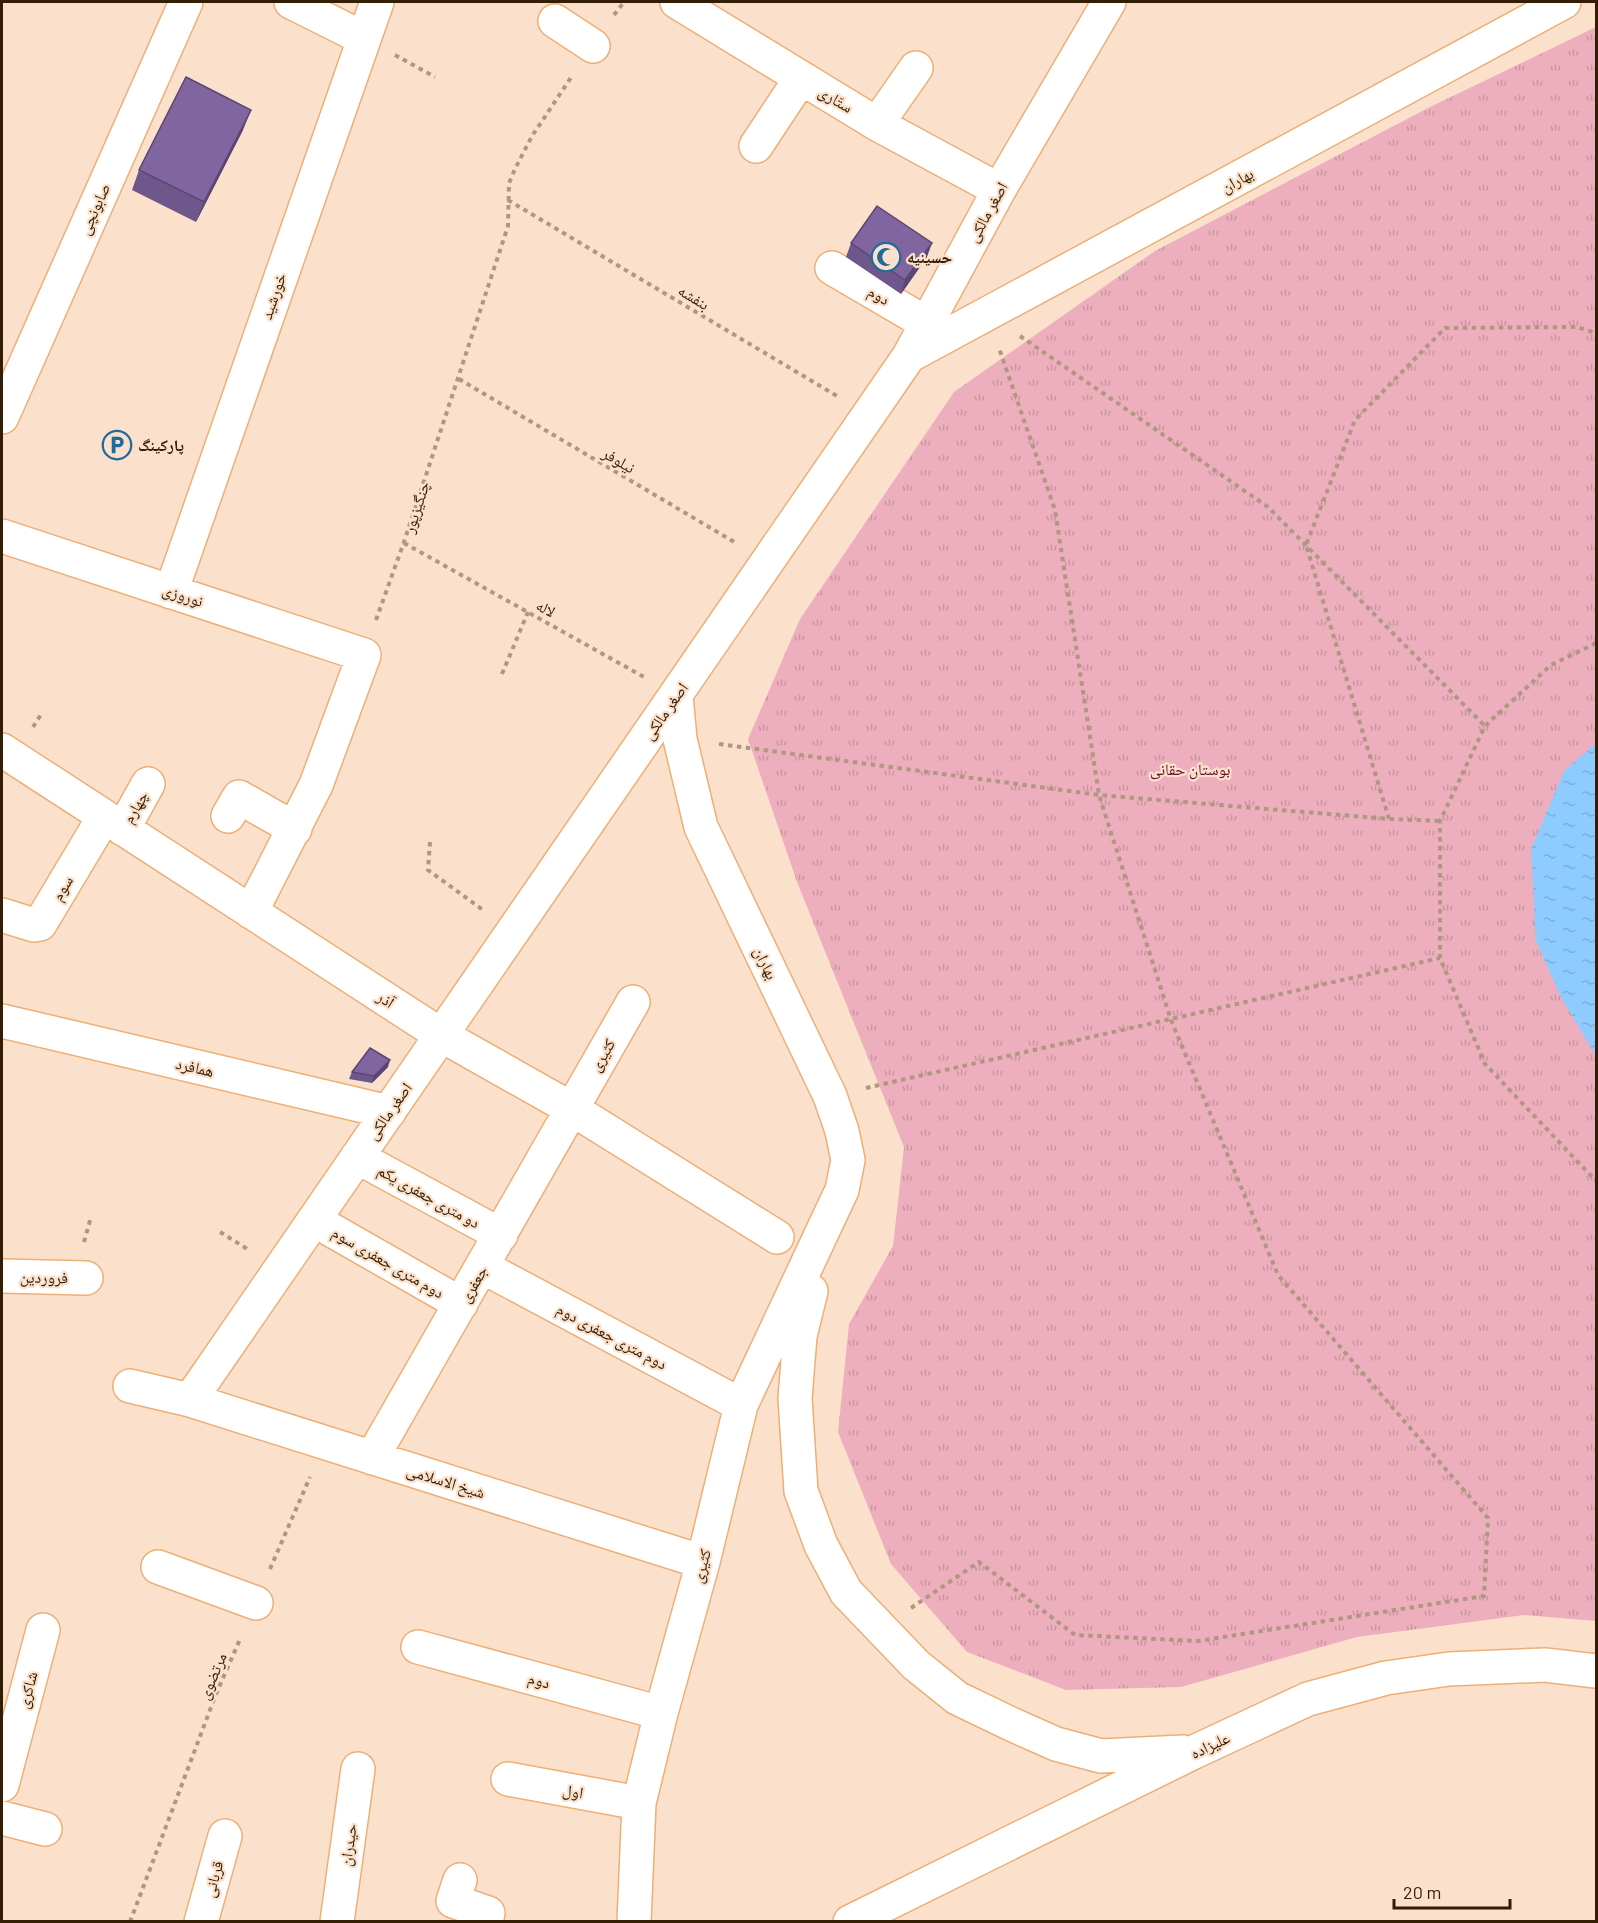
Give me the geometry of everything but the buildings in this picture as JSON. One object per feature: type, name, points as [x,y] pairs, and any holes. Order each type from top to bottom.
[{"type":"street","name":"صابونچی","points":[[2,417],[186,2]]},
{"type":"street","points":[[291,2],[363,38]]},
{"type":"street","name":"خورشید","points":[[171,592],[377,2]]},
{"type":"street","name":"ستّاری","points":[[677,2],[877,124],[999,190]]},
{"type":"street","name":"اصغر مالکی","points":[[190,1400],[909,356],[999,190],[1109,2]]},
{"type":"street","name":"بهاران","points":[[909,356],[1564,2]]},
{"type":"street","points":[[555,21],[593,46]]},
{"type":"street","points":[[877,124],[915,68]]},
{"type":"street","points":[[756,146],[801,78]]},
{"type":"street","name":"دوم","points":[[832,268],[926,323]]},
{"type":"street","name":"نوروزی","points":[[2,536],[364,655]]},
{"type":"street","points":[[252,912],[316,784],[364,655]]},
{"type":"street","name":"بهاران","points":[[675,696],[680,739],[701,827],[830,1096],[842,1131],[848,1160],[842,1190],[826,1227]]},
{"type":"street","name":"آذر","points":[[2,750],[441,1035],[572,1108],[777,1238]]},
{"type":"street","name":"چهارم","points":[[113,823],[148,784]]},
{"type":"street","points":[[228,816],[239,797],[295,829]]},
{"type":"street","name":"سوم","points":[[2,915],[34,925],[39,924],[113,823]]},
{"type":"street","name":"کثیری","points":[[572,1108],[633,1002]]},
{"type":"street","name":"همافرد","points":[[2,1021],[389,1112]]},
{"type":"street","name":"جعفری","points":[[372,1458],[572,1108]]},
{"type":"street","name":"دو متری جعفری یکم","points":[[357,1157],[501,1235]]},
{"type":"street","name":"دوم متری جعفری سوم","points":[[314,1220],[461,1304]]},
{"type":"street","points":[[826,1227],[800,1336],[795,1398],[797,1446],[801,1491],[821,1545],[846,1592],[916,1665],[957,1698],[1056,1744],[1101,1756],[1194,1752]]},
{"type":"street","name":"کثیری","points":[[634,1922],[639,1803],[661,1713],[703,1562],[741,1405],[826,1227]]},
{"type":"street","name":"دوم متری جعفری دوم","points":[[483,1267],[741,1405]]},
{"type":"street","name":"فروردین","points":[[2,1276],[86,1278]]},
{"type":"street","name":"شیخ الاسلامی","points":[[130,1386],[190,1400],[703,1562]]},
{"type":"street","points":[[158,1567],[256,1603]]},
{"type":"street","name":"شاکری","points":[[2,1785],[43,1630]]},
{"type":"street","name":"دوم","points":[[418,1647],[661,1713]]},
{"type":"street","name":"علیزاده","points":[[850,1922],[1194,1752],[1308,1699],[1386,1678],[1449,1669],[1545,1665],[1596,1671]]},
{"type":"street","name":"حیدران","points":[[337,1922],[358,1769]]},
{"type":"street","name":"اول","points":[[508,1779],[639,1803]]},
{"type":"street","points":[[2,1818],[45,1829]]},
{"type":"street","name":"قربانی","points":[[201,1922],[225,1836]]},
{"type":"street","points":[[460,1880],[453,1901],[488,1913],[486,1922]]},
{"type":"path","name":"چنگیزپور","points":[[364,655],[459,379],[508,226],[510,183],[522,154],[558,96]]},
{"type":"path","name":"بنفشه","points":[[508,200],[869,415]]},
{"type":"path","points":[[987,313],[1268,507],[1485,726]]},
{"type":"path","points":[[881,1629],[979,1562],[1075,1635],[1198,1641],[1484,1596],[1488,1518],[1278,1275],[1171,1020],[1099,795],[1055,510],[987,313]]},
{"type":"path","points":[[1389,819],[1306,545],[1354,420],[1445,328],[1576,327],[1596,333]]},
{"type":"path","name":"نیلوفر","points":[[459,379],[767,562]]},
{"type":"path","name":"لاله","points":[[404,542],[675,696]]},
{"type":"path","points":[[502,674],[528,612]]},
{"type":"path","points":[[1596,643],[1551,664],[1485,726],[1440,821],[1440,958],[1485,1064],[1596,1181]]},
{"type":"path","points":[[680,739],[1099,795],[1389,819],[1440,821]]},
{"type":"path","points":[[430,842],[428,870],[512,932]]},
{"type":"path","points":[[830,1096],[1440,958]]},
{"type":"path","name":"مرتضوی","points":[[130,1922],[216,1694],[325,1443]]},
{"type":"green space","name":"بوستان حقانی","points":[[1596,27],[1596,1621],[1524,1615],[1357,1637],[1181,1687],[1066,1690],[967,1652],[891,1564],[838,1432],[849,1324],[893,1246],[904,1147],[797,882],[748,739],[800,619],[954,392],[1155,251],[1426,109]]},
{"type":"water","points":[[1596,743],[1596,1056],[1562,999],[1536,941],[1531,849],[1564,771]]},
{"type":"place","name":"حسینیه","points":[[886,257]]},
{"type":"place","name":"پارکینگ","points":[[117,445]]}]
